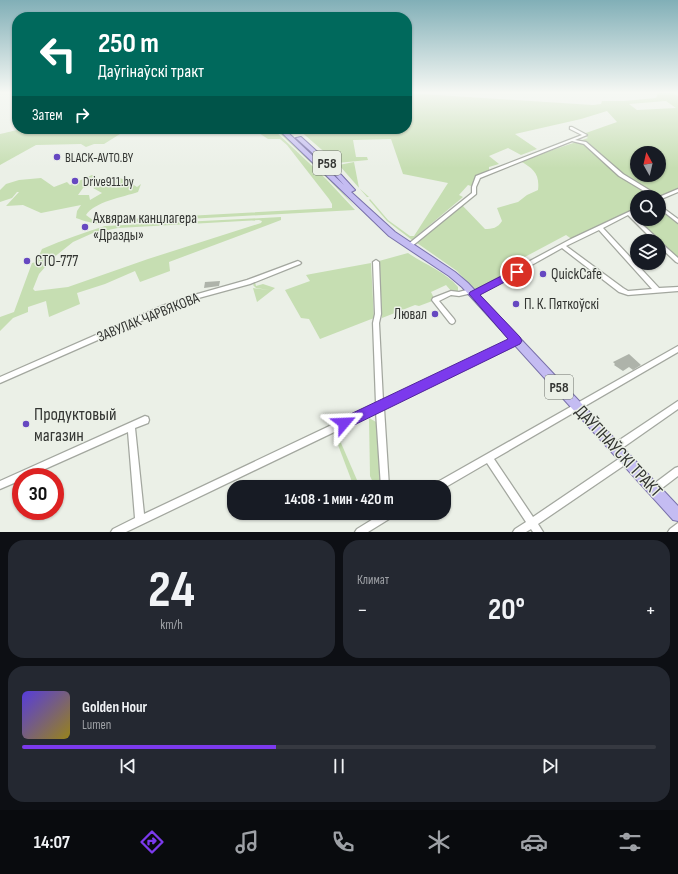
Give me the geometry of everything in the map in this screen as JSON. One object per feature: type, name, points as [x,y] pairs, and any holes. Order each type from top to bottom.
[{"type":"main road","name":"ДАЎГІНАЎСКІ ТРАКТ","points":[[286,134],[392,234],[452,274],[472,292],[678,515]]},
{"type":"main road","name":"ДАЎГІНАЎСКІ ТРАКТ","points":[[295,134],[331,166],[362,201],[367,210]]},
{"type":"street","points":[[409,246],[474,193],[474,187],[478,177],[585,135],[571,128]]},
{"type":"street","points":[[572,141],[585,143],[621,175],[646,190]]},
{"type":"street","points":[[666,195],[678,190]]},
{"type":"street","points":[[666,212],[678,221]]},
{"type":"street","points":[[452,322],[435,300],[451,293],[459,294],[472,292],[628,213],[650,234]]},
{"type":"street","points":[[599,227],[658,291]]},
{"type":"street","points":[[563,246],[621,290],[628,293],[634,294],[678,289]]},
{"type":"street","points":[[666,250],[678,261]]},
{"type":"street","points":[[376,262],[378,314],[376,323],[379,406],[384,480]]},
{"type":"street","name":"ЗАВУЛАК ЧАРВЯКОВА","points":[[0,380],[164,308],[194,297],[248,282],[298,263]]},
{"type":"street","points":[[116,532],[516,341]]},
{"type":"street","points":[[449,480],[678,349]]},
{"type":"street","points":[[616,448],[678,405]]},
{"type":"street","points":[[0,485],[145,420]]},
{"type":"street","points":[[132,427],[140,520]]},
{"type":"street","points":[[488,458],[538,532]]},
{"type":"street","points":[[518,532],[626,459]]},
{"type":"street","points":[[654,489],[678,471]]},
{"type":"street","points":[[360,532],[371,529],[378,520]]},
{"type":"street","points":[[672,532],[678,528]]},
{"type":"green space","points":[[412,118],[585,118],[515,134],[537,149],[521,155],[508,148],[489,156],[499,164],[489,167],[489,173],[478,177],[474,187],[468,185],[459,195],[463,197],[412,240],[387,221],[369,200],[370,199],[388,220],[410,236],[414,236],[448,183],[403,174],[391,139],[353,140],[356,157],[367,157],[368,160],[337,163],[304,134],[412,134]]},
{"type":"green space","points":[[613,118],[678,118],[678,189],[666,194],[666,190],[630,190],[630,216],[627,213],[573,240],[566,235],[521,259],[525,263],[474,290],[457,271],[417,243],[461,204],[485,229],[497,227],[502,221],[497,208],[518,202],[527,195],[538,190],[538,180],[535,172],[529,166],[520,161],[588,138],[583,134],[617,122]]},
{"type":"green space","points":[[12,131],[12,134],[120,134],[104,144],[94,144],[86,147],[81,144],[36,145],[0,165],[0,134]]},
{"type":"green space","points":[[260,134],[278,134],[326,179],[355,210],[114,222],[100,224],[76,218],[77,211],[81,205],[41,213],[23,205],[6,206],[19,192],[17,192],[12,198],[0,202],[0,190],[6,184],[19,180],[41,178],[54,187],[67,182],[70,185],[92,175],[94,176],[95,181],[93,185],[83,188],[78,195],[89,195],[90,200],[102,193],[93,188],[104,183],[104,179],[117,177],[137,187],[141,184],[138,192],[102,203],[90,210],[86,215],[94,221],[332,208],[332,204],[329,199],[287,145],[280,139],[268,139]]},
{"type":"green space","points":[[280,134],[283,134],[333,182],[357,209]]},
{"type":"green space","points":[[354,162],[359,188],[339,165]]},
{"type":"green space","points":[[666,212],[678,221],[678,261],[666,248],[666,234],[651,234],[642,226],[666,226]]},
{"type":"green space","points":[[281,217],[281,220],[169,262],[170,271],[140,282],[135,271],[105,284],[77,293],[80,304],[49,317],[46,301],[28,307],[28,312],[13,318],[0,331],[0,317],[14,312],[32,263],[36,262],[42,249],[105,226]],"holes":[[[262,221],[261,223],[148,259],[68,287],[35,291],[33,289],[39,274],[53,258],[73,242],[93,233],[118,228]]]},
{"type":"green space","points":[[408,253],[441,272],[453,281],[458,287],[458,291],[452,292],[446,285],[431,292],[435,300],[419,306],[415,305],[382,318],[379,261]]},
{"type":"green space","points":[[371,263],[374,318],[320,339],[309,319],[301,318],[285,290],[310,281],[306,275]]},
{"type":"green space","points":[[255,282],[256,286],[263,284],[275,288],[257,302],[253,288],[269,290],[256,288],[253,285]]},
{"type":"green space","points":[[369,418],[378,423],[381,480],[372,480],[370,476]]},
{"type":"green space","points":[[335,429],[357,480],[351,480],[335,437]]},
{"type":"building","points":[[220,281],[219,286],[204,288],[205,282]]},
{"type":"building","points":[[629,354],[641,365],[633,370],[629,367],[623,371],[614,365],[615,364],[613,362]]},
{"type":"place","name":"BLACK-AVTO.BY","points":[[57,157]]},
{"type":"place","name":"Drive911.by","points":[[75,181]]},
{"type":"place","name":"Ахвярам канцлагера «Дразды»","points":[[85,227]]},
{"type":"place","name":"СТО-777","points":[[27,261]]},
{"type":"place","name":"QuickCafe","points":[[543,274]]},
{"type":"place","name":"П. К. Пяткоўскі","points":[[516,304]]},
{"type":"place","name":"Лювал","points":[[435,314]]},
{"type":"place","name":"Продуктовый магазин","points":[[26,424]]},
{"type":"route","points":[[344,423],[516,341],[474,294],[517,272]]}]
